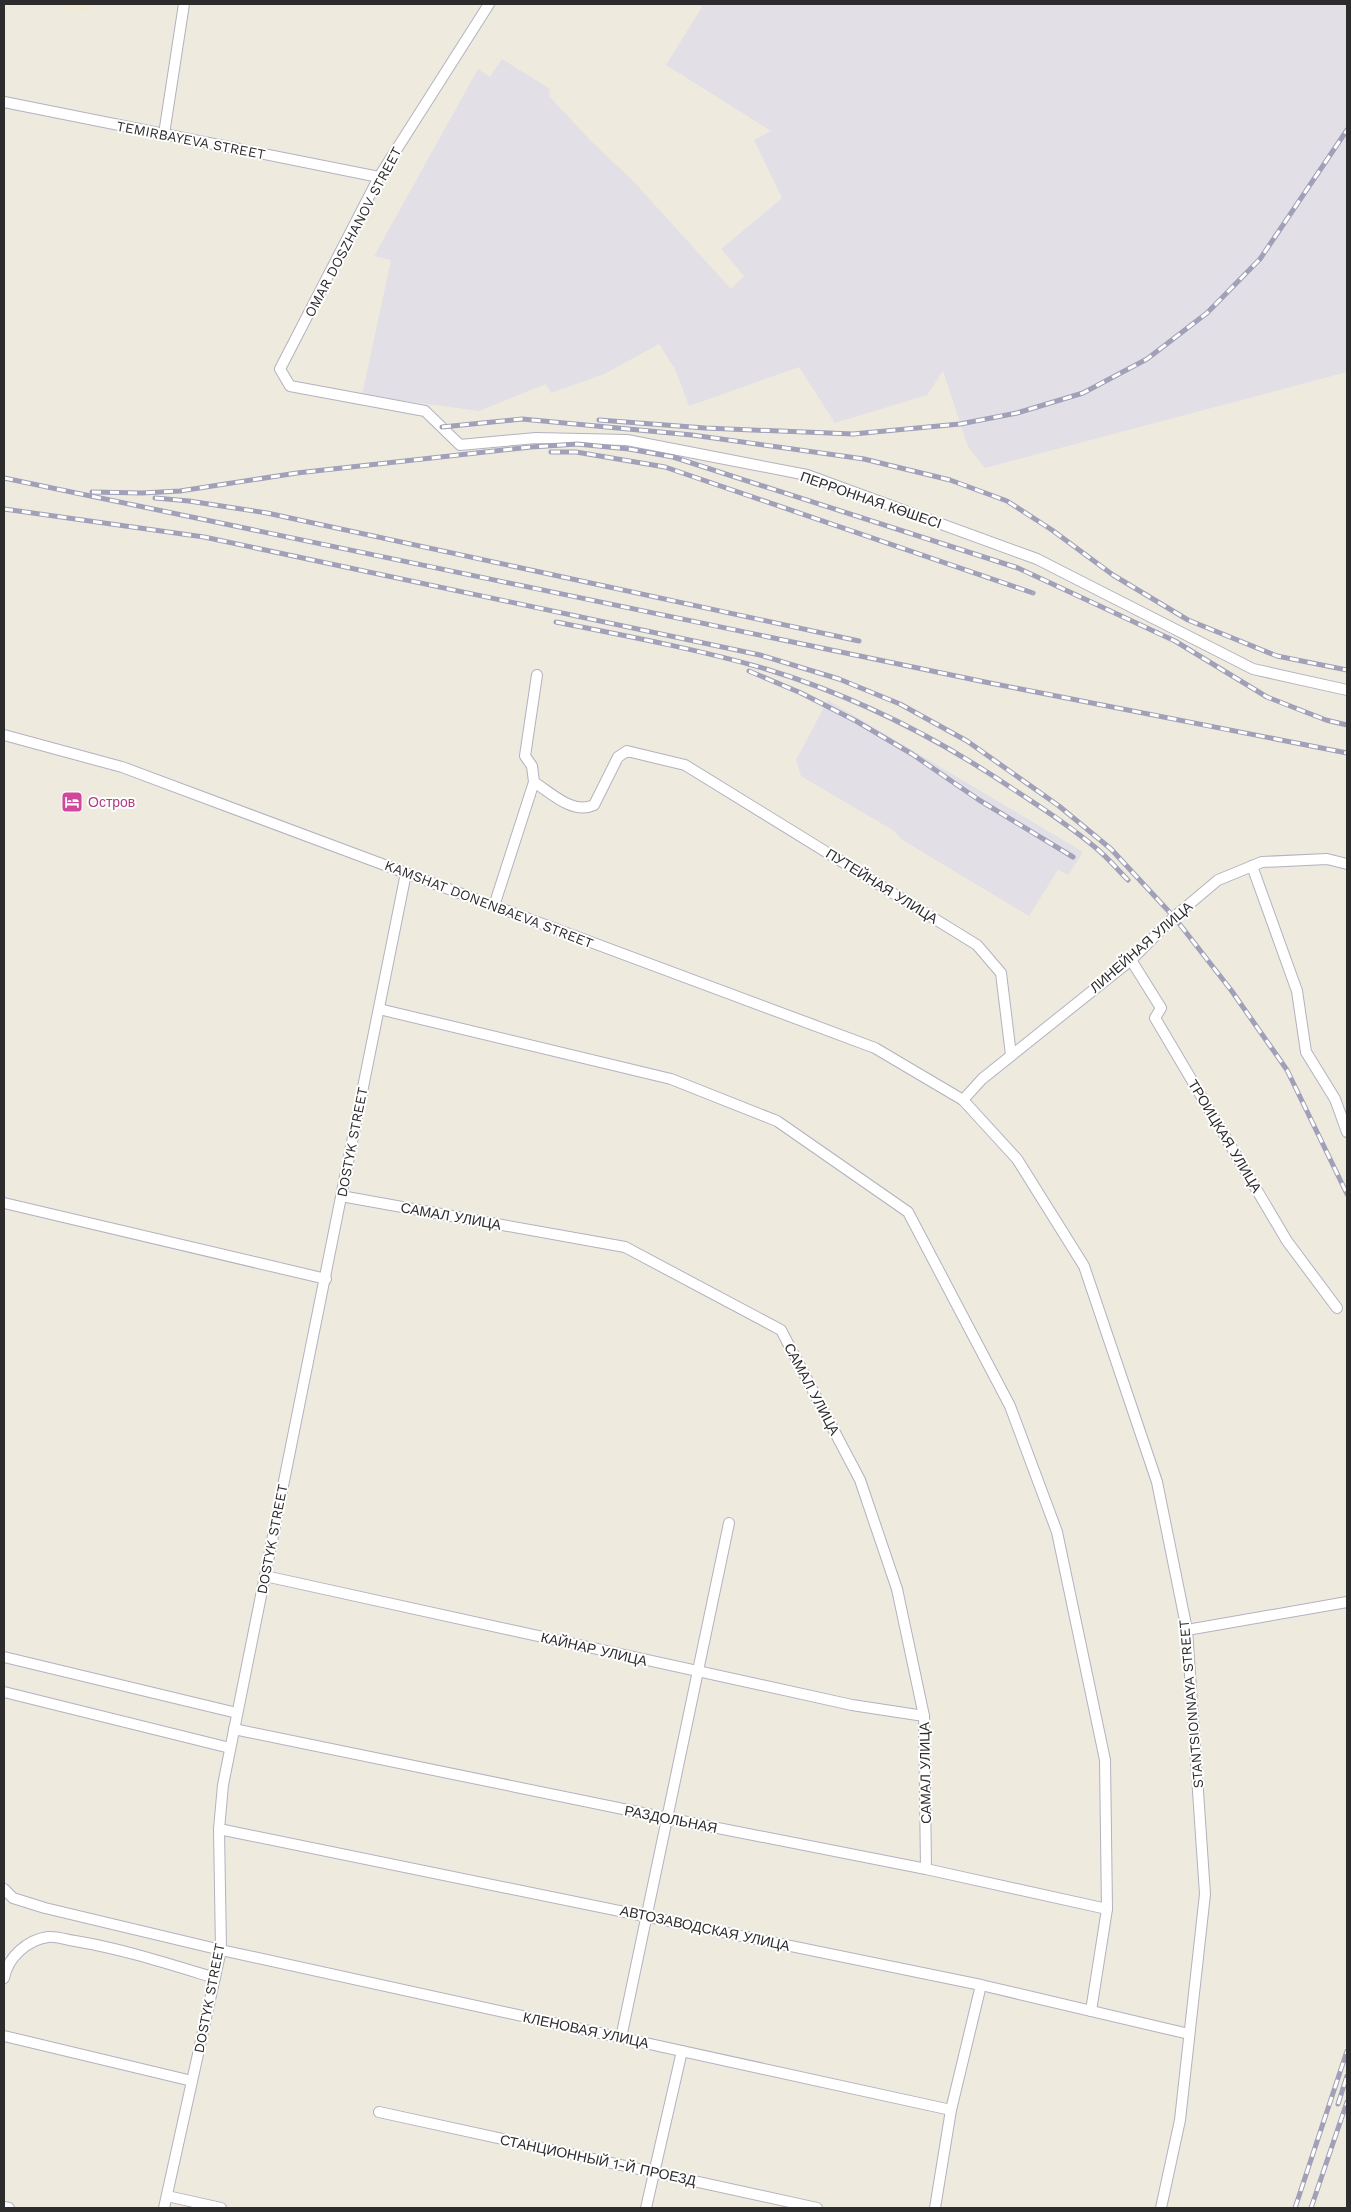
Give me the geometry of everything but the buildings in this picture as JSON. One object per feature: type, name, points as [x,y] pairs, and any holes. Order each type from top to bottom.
[{"type":"street","points":[[164,134],[184,4]]},
{"type":"street","name":"OMAR DOSZHANOV STREET","points":[[290,386],[280,369],[379,178],[489,4]]},
{"type":"street","name":"TEMIRBAYEVA STREET","points":[[4,102],[379,178]]},
{"type":"street","name":"ПЕРРОННАЯ КӨШЕСІ","points":[[290,386],[426,411],[460,444],[536,438],[627,440],[807,475],[1037,559],[1253,669],[1347,690]]},
{"type":"street","points":[[494,906],[534,782],[532,766],[525,756],[537,675]]},
{"type":"street","name":"KAMSHAT DONENBAEVA STREET","points":[[4,735],[122,766],[875,1048],[963,1100]]},
{"type":"street","name":"ПУТЕЙНАЯ УЛИЦА","points":[[534,782],[572,806],[587,808],[594,805],[618,757],[627,751],[686,765],[978,945],[1001,972],[1011,1055]]},
{"type":"street","name":"ЛИНЕЙНАЯ УЛИЦА","points":[[963,1100],[982,1079],[1131,960],[1174,917],[1218,880],[1262,862],[1327,859],[1347,864]]},
{"type":"street","points":[[1252,866],[1297,991],[1306,1052],[1335,1099],[1347,1132]]},
{"type":"street","name":"DOSTYK STREET","points":[[164,2208],[221,1950],[219,1829],[223,1786],[406,873]]},
{"type":"street","name":"ТРОИЦКАЯ УЛИЦА","points":[[1131,960],[1161,1008],[1155,1018],[1241,1164],[1287,1241],[1337,1308]]},
{"type":"street","points":[[379,1009],[680,1083],[777,1120],[908,1212],[1010,1406],[1057,1532],[1105,1760],[1107,1909],[1091,2011]]},
{"type":"street","points":[[1335,1099],[1347,1101]]},
{"type":"street","name":"STANTSIONNAYA STREET","points":[[963,1100],[1017,1158],[1084,1266],[1158,1482],[1187,1630],[1205,1894],[1180,2120],[1161,2208]]},
{"type":"street","name":"САМАЛ УЛИЦА","points":[[341,1196],[625,1246],[780,1330],[860,1480],[897,1589],[924,1716],[926,1869]]},
{"type":"street","points":[[4,1203],[326,1279]]},
{"type":"street","points":[[622,2038],[729,1523]]},
{"type":"street","name":"КАЙНАР УЛИЦА","points":[[265,1576],[852,1705],[924,1716]]},
{"type":"street","points":[[1187,1630],[1347,1602]]},
{"type":"street","points":[[4,1657],[237,1714]]},
{"type":"street","points":[[4,1692],[230,1748]]},
{"type":"street","name":"РАЗДОЛЬНАЯ","points":[[234,1729],[926,1869],[1107,1909]]},
{"type":"street","name":"АВТОЗАВОДСКАЯ УЛИЦА","points":[[219,1829],[981,1985],[1189,2034]]},
{"type":"street","name":"КЛЕНОВАЯ УЛИЦА","points":[[4,1889],[13,1898],[45,1908],[221,1950],[951,2110]]},
{"type":"street","points":[[4,1978],[5,1971],[15,1954],[30,1943],[49,1937],[106,1946],[215,1978]]},
{"type":"street","points":[[935,2208],[951,2110],[981,1985]]},
{"type":"street","points":[[4,2036],[192,2081]]},
{"type":"street","points":[[646,2208],[682,2051]]},
{"type":"street","name":"СТАНЦИОННЫЙ 1-Й ПРОЕЗД","points":[[379,2112],[817,2208]]},
{"type":"street","points":[[167,2196],[221,2208]]},
{"type":"street","points":[[4,2207],[9,2208]]},
{"type":"shaded area","points":[[44,4],[91,4],[90,11]]},
{"type":"shaded area","points":[[697,4],[1347,4],[1347,372],[985,468],[968,447],[943,371],[927,395],[835,423],[799,367],[689,406],[675,369],[659,344],[604,374],[551,393],[546,384],[479,411],[362,395],[391,260],[374,256],[478,69],[490,77],[502,59],[550,89],[549,96],[591,141],[634,182],[731,289],[744,276],[721,249],[782,198],[754,140],[771,131],[666,65],[702,7]]},
{"type":"shaded area","points":[[828,700],[1083,852],[1068,875],[1058,870],[1029,916],[901,839],[894,831],[801,776],[796,760]]},
{"type":"railway","points":[[599,420],[705,428],[853,434],[960,424],[1017,413],[1083,393],[1147,359],[1207,313],[1260,259],[1347,130]]},
{"type":"railway","points":[[442,427],[522,419],[692,435],[864,459],[950,480],[1007,501],[1052,530],[1113,575],[1188,620],[1277,656],[1347,670]]},
{"type":"railway","points":[[92,492],[142,493],[180,491],[297,473],[531,447],[577,444],[629,449],[673,457],[1018,568],[1175,641],[1267,697],[1326,720],[1347,725]]},
{"type":"railway","points":[[551,452],[576,452],[665,467],[1033,593]]},
{"type":"railway","points":[[4,478],[985,682],[1347,753]]},
{"type":"railway","points":[[155,498],[189,501],[267,513],[859,641]]},
{"type":"railway","points":[[4,509],[204,537],[760,655],[839,679],[900,704],[967,741],[1059,806],[1111,849],[1174,917],[1231,990],[1287,1070],[1347,1194]]},
{"type":"railway","points":[[556,622],[661,643],[766,669],[863,705],[954,752],[1066,824],[1096,848],[1128,880]]},
{"type":"railway","points":[[749,671],[801,693],[856,721],[912,754],[979,800],[1073,857]]},
{"type":"railway","points":[[1295,2208],[1347,2051]]},
{"type":"railway","points":[[1338,2104],[1347,2076]]},
{"type":"railway","points":[[1311,2208],[1347,2102]]},
{"type":"place","name":"Остров","points":[[72,802]]}]
